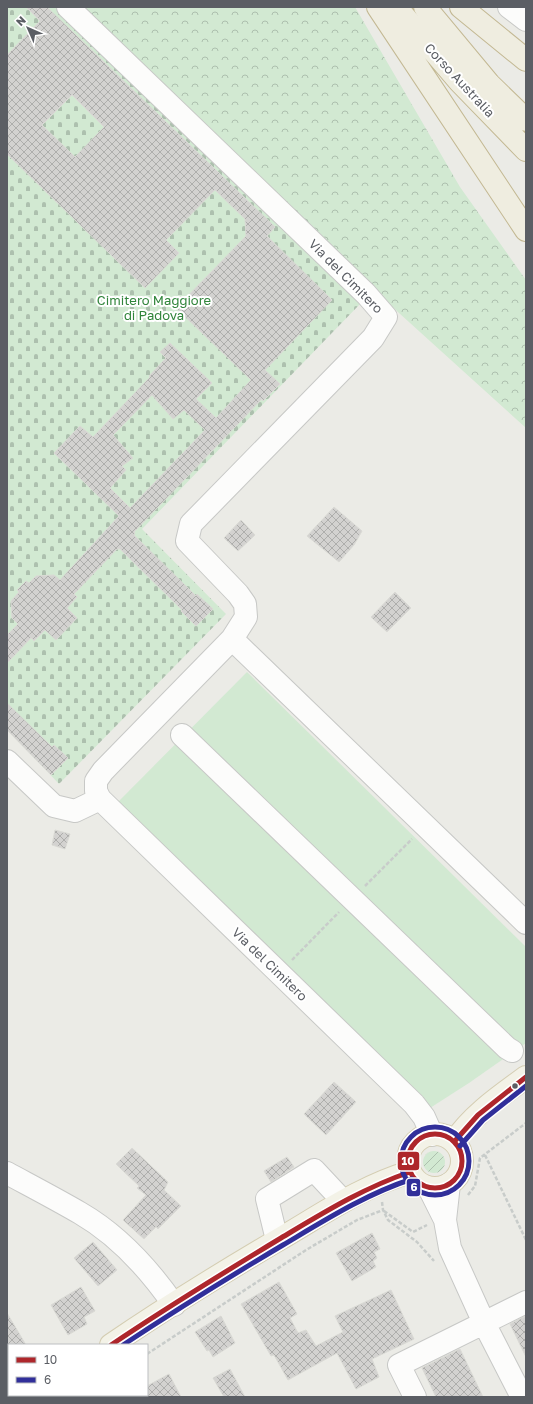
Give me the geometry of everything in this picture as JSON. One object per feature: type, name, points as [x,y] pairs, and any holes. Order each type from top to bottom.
[{"type":"highway","points":[[378,7],[526,230]]},
{"type":"highway","name":"Corso Australia","points":[[396,7],[460,82],[526,150]]},
{"type":"highway","name":"Corso Australia","points":[[425,7],[489,84],[526,120]]},
{"type":"highway","points":[[461,7],[526,60]]},
{"type":"main road","points":[[454,1142],[460,1133],[492,1103],[526,1077]]},
{"type":"main road","points":[[432,1134],[448,1138],[454,1142],[461,1156],[462,1164],[460,1172],[439,1186],[421,1185],[410,1172],[408,1156],[412,1148],[424,1137],[432,1134]]},
{"type":"main road","points":[[113,1344],[277,1240],[344,1201],[373,1186],[410,1172]]},
{"type":"street","name":"Via del Cimitero","points":[[68,7],[366,294],[386,317],[372,338],[191,524],[187,541],[238,594],[245,604],[246,617],[232,638],[103,771],[96,782],[96,791],[100,799],[414,1104],[424,1117],[432,1134]]},
{"type":"street","points":[[509,7],[526,20]]},
{"type":"street","points":[[232,638],[340,744],[526,922]]},
{"type":"street","points":[[182,735],[351,899],[507,1048],[512,1051]]},
{"type":"street","points":[[7,761],[54,806],[75,811],[100,799]]},
{"type":"street","points":[[277,1240],[267,1199],[314,1170],[344,1201]]},
{"type":"street","points":[[7,1173],[80,1213],[110,1234],[143,1264],[174,1304]]},
{"type":"street","points":[[439,1186],[438,1221],[484,1323],[522,1397]]},
{"type":"street","points":[[415,1397],[399,1365],[526,1302]]},
{"type":"path","points":[[466,1198],[475,1186],[480,1158],[526,1123]]},
{"type":"path","points":[[485,1155],[526,1240]]},
{"type":"path","points":[[382,1201],[383,1210],[388,1220],[417,1242],[437,1264]]},
{"type":"path","points":[[383,1210],[413,1232],[438,1221]]},
{"type":"path","points":[[148,1353],[306,1250],[357,1220],[383,1210]]},
{"type":"green space","name":"Cimitero Maggiore di Padova","points":[[7,7],[55,7],[360,304],[142,529],[226,614],[59,784],[7,729]]},
{"type":"green space","points":[[81,7],[355,7],[460,187],[526,280],[526,428],[399,313]]},
{"type":"green space","points":[[247,672],[526,947],[526,1043],[430,1108],[118,802]]},
{"type":"green space","points":[[430,1151],[438,1151],[445,1158],[445,1166],[438,1173],[430,1173],[423,1166],[423,1158]]},
{"type":"building","points":[[26,7],[47,7],[275,227],[267,236],[332,300],[265,370],[280,384],[263,401],[262,399],[134,532],[134,535],[196,596],[197,594],[213,609],[196,626],[181,611],[182,610],[120,549],[117,549],[74,594],[77,597],[67,608],[77,618],[56,640],[45,630],[34,641],[31,638],[7,663],[7,635],[18,624],[12,618],[11,601],[19,592],[17,590],[26,581],[29,583],[36,576],[54,575],[60,580],[119,516],[54,453],[80,426],[93,437],[166,358],[160,352],[170,343],[212,383],[196,399],[216,418],[251,380],[176,308],[246,236],[245,219],[215,190],[166,240],[179,253],[145,288],[7,154],[7,55],[40,21]],"holes":[[[72,95],[104,127],[75,157],[42,125]],[[152,395],[173,419],[184,410],[205,430],[130,508],[110,488],[126,470],[122,466],[133,458],[113,435]]]},
{"type":"building","points":[[334,507],[362,531],[354,545],[339,562],[307,536]]},
{"type":"building","points":[[241,520],[255,535],[238,551],[224,538]]},
{"type":"building","points":[[395,592],[411,608],[387,632],[371,617]]},
{"type":"building","points":[[7,703],[52,747],[54,745],[68,758],[51,775],[7,730]]},
{"type":"building","points":[[55,830],[70,834],[65,849],[52,845]]},
{"type":"building","points":[[334,1082],[356,1102],[326,1135],[304,1114]]},
{"type":"building","points":[[132,1148],[168,1182],[164,1190],[181,1206],[158,1229],[156,1227],[144,1239],[123,1220],[146,1195],[137,1188],[139,1186],[116,1164]]},
{"type":"building","points":[[287,1157],[294,1167],[271,1182],[264,1171]]},
{"type":"building","points":[[372,1233],[380,1249],[374,1252],[377,1258],[373,1261],[376,1267],[352,1281],[336,1253]]},
{"type":"building","points":[[93,1242],[117,1270],[98,1286],[74,1258]]},
{"type":"building","points":[[279,1282],[297,1314],[290,1318],[298,1333],[306,1330],[316,1346],[343,1332],[335,1316],[391,1290],[414,1339],[372,1359],[379,1377],[356,1389],[337,1353],[288,1380],[274,1355],[271,1356],[241,1304]]},
{"type":"building","points":[[81,1287],[95,1311],[84,1317],[87,1324],[68,1335],[51,1305]]},
{"type":"building","points":[[7,1313],[25,1344],[7,1345]]},
{"type":"building","points":[[221,1316],[235,1343],[213,1357],[209,1350],[207,1351],[195,1332]]},
{"type":"building","points":[[526,1316],[526,1357],[510,1324]]},
{"type":"building","points":[[460,1349],[483,1397],[436,1397],[422,1368]]},
{"type":"building","points":[[230,1369],[245,1397],[224,1397],[213,1378]]},
{"type":"building","points":[[169,1374],[181,1397],[147,1397],[148,1385]]},
{"type":"transit line","name":"10","points":[[454,1142],[478,1115],[526,1077]]},
{"type":"transit line","name":"6","points":[[460,1146],[483,1120],[526,1086]]},
{"type":"transit line","name":"6","points":[[435,1127],[448,1130],[459,1137],[466,1148],[469,1161],[466,1174],[459,1185],[448,1192],[435,1195],[422,1192],[411,1185],[404,1174],[401,1161],[404,1148],[411,1137],[422,1130],[435,1127]]},
{"type":"transit line","name":"10","points":[[435,1134],[445,1136],[454,1142],[460,1151],[462,1161],[460,1171],[454,1180],[445,1186],[435,1188],[425,1186],[416,1180],[410,1171],[408,1161],[410,1151],[416,1142],[425,1136],[435,1134]]},
{"type":"transit line","name":"10","points":[[113,1344],[216,1277],[328,1210],[360,1193],[410,1172]]},
{"type":"transit line","name":"6","points":[[125,1344],[223,1281],[330,1217],[378,1192],[412,1179]]}]
